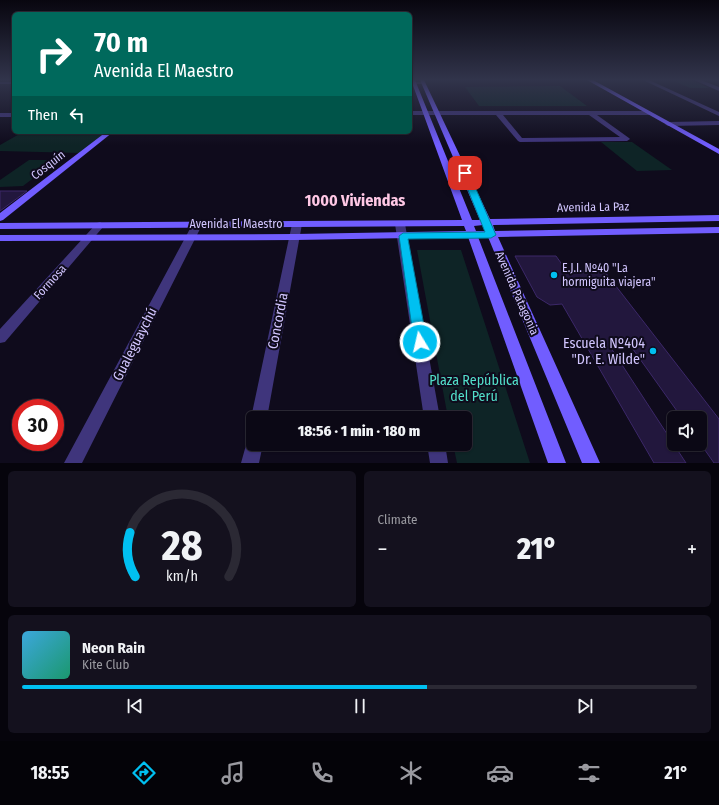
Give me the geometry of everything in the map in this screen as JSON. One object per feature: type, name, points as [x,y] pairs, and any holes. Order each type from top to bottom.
[{"type":"main road","name":"Avenida Patagonia","points":[[421,102],[557,463]]},
{"type":"main road","name":"Avenida Patagonia","points":[[431,102],[486,222],[591,463]]},
{"type":"main road","points":[[628,102],[719,152]]},
{"type":"main road","name":"Cosquín","points":[[0,218],[107,134]]},
{"type":"main road","name":"Avenida La Paz","points":[[470,229],[486,222],[719,218]]},
{"type":"main road","name":"Avenida El Maestro","points":[[0,226],[297,224],[402,230]]},
{"type":"main road","points":[[470,229],[491,235],[719,230]]},
{"type":"main road","name":"Avenida El Maestro","points":[[0,238],[295,237],[402,230],[470,229]]},
{"type":"street","points":[[692,102],[719,114]]},
{"type":"street","points":[[412,113],[649,113]]},
{"type":"street","points":[[498,114],[520,140],[626,139],[590,113]]},
{"type":"street","points":[[0,115],[12,115]]},
{"type":"street","points":[[668,124],[719,123]]},
{"type":"street","name":"Gualeguaychú","points":[[73,463],[197,224]]},
{"type":"street","name":"Concordia","points":[[260,411],[297,224]]},
{"type":"street","name":"Formosa","points":[[0,338],[100,225]]},
{"type":"street","points":[[402,230],[431,411]]},
{"type":"street","points":[[250,463],[253,451]]},
{"type":"street","points":[[437,451],[440,463]]},
{"type":"green space","points":[[476,102],[581,102],[587,106],[479,106]]},
{"type":"green space","points":[[19,134],[104,134],[80,153],[0,151],[0,145]]},
{"type":"green space","points":[[601,142],[632,142],[672,170],[637,171]]},
{"type":"green space","points":[[29,160],[57,160],[23,186],[0,187],[0,180]]},
{"type":"green space","name":"Plaza República del Perú","points":[[417,250],[461,250],[530,463],[457,463],[454,451],[472,451],[472,411],[447,411]]},
{"type":"building","points":[[0,191],[27,191],[0,211]]},
{"type":"building","points":[[515,256],[556,256],[566,270],[605,272],[719,419],[719,463],[714,463],[706,451],[707,451],[707,411],[677,411],[625,338],[611,348],[667,434],[667,451],[678,451],[686,463],[654,463],[562,304],[550,305],[537,297]]},
{"type":"place","name":"E.J.I. Nº40 \"La hormiguita viajera\"","points":[[554,275]]},
{"type":"place","name":"Escuela Nº404 \"Dr. E. Wilde\"","points":[[653,351]]},
{"type":"district","name":"1000 Viviendas","points":[[355,200]]},
{"type":"route","points":[[420,342],[403,236],[491,235],[465,173]]}]
